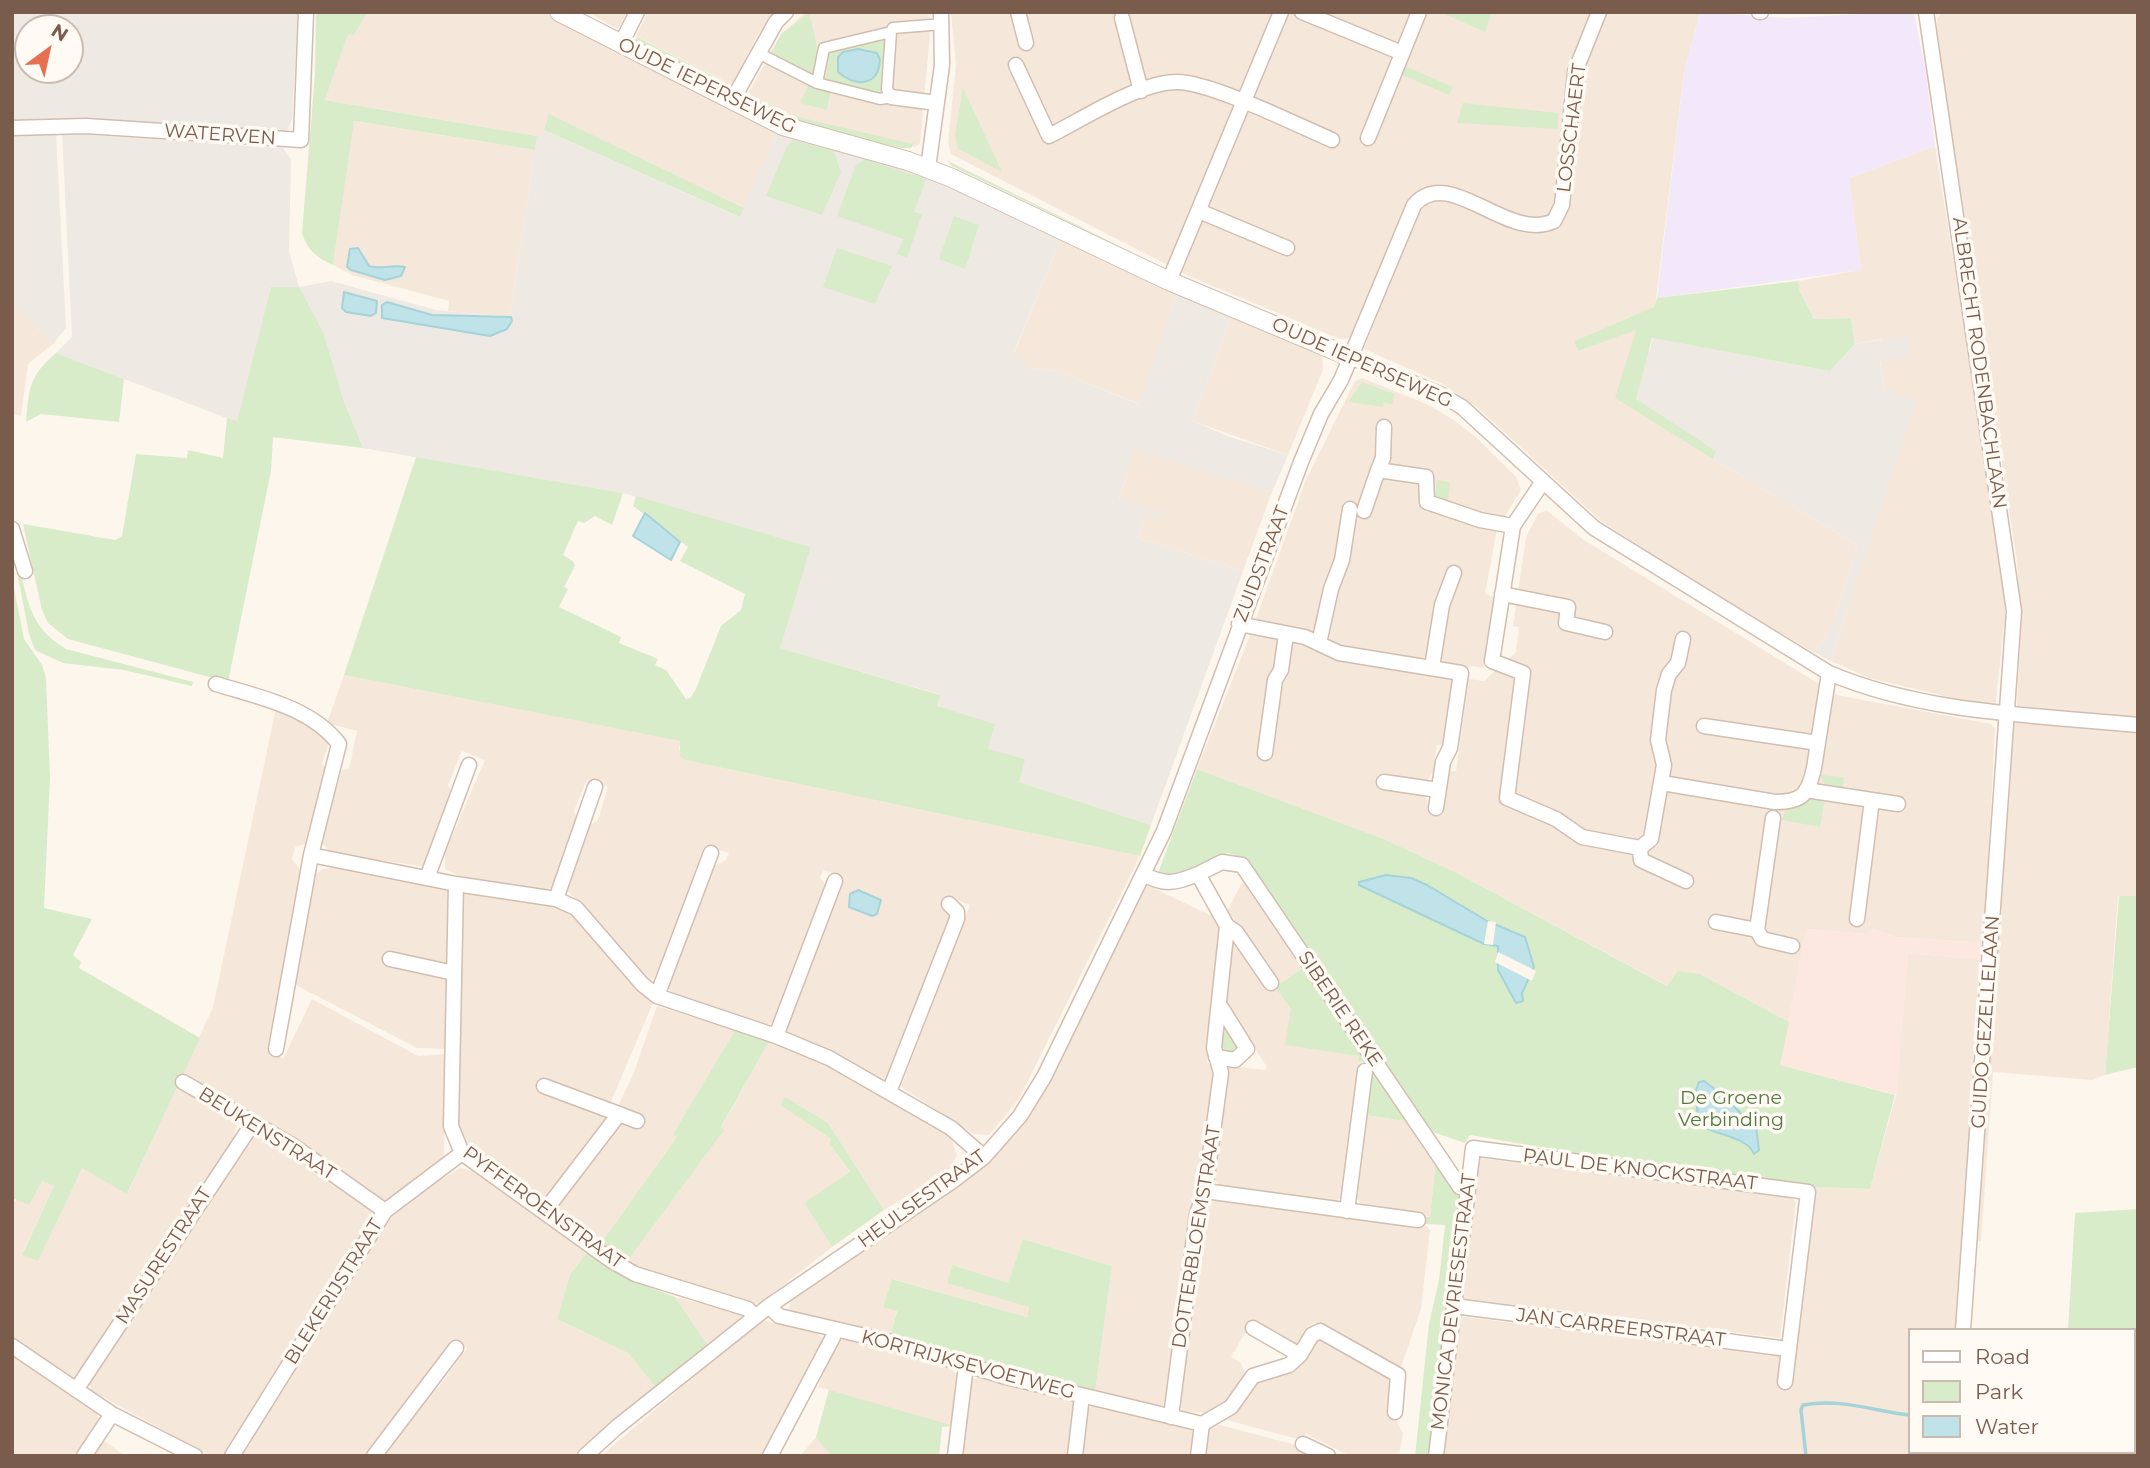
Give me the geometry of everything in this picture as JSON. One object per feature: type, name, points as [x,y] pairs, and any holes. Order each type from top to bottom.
[{"type":"street","name":"WATERVEN","points":[[12,128],[86,126],[301,140],[306,12]]},
{"type":"street","name":"OUDE IEPERSEWEG","points":[[559,12],[800,133],[928,168],[1169,281],[1440,394],[1486,426],[1542,483],[1594,528],[1638,558],[1829,673],[1862,687],[2008,715],[2138,725]]},
{"type":"street","points":[[621,44],[637,12]]},
{"type":"street","points":[[732,101],[776,22],[786,12]]},
{"type":"street","points":[[1018,12],[1026,43]]},
{"type":"street","points":[[1169,281],[1281,12]]},
{"type":"street","points":[[1302,12],[1402,53]]},
{"type":"street","points":[[1368,138],[1419,12]]},
{"type":"street","name":"LOSSCHAERT","points":[[1350,357],[1414,205],[1422,196],[1438,191],[1531,226],[1554,221],[1562,205],[1575,72],[1599,12]]},
{"type":"street","name":"ALBRECHT RODENBACHLAAN","points":[[1926,12],[2014,611],[2008,715]]},
{"type":"street","points":[[891,97],[887,89],[893,28],[942,18],[937,103],[928,168]]},
{"type":"street","points":[[1122,18],[1141,91]]},
{"type":"street","points":[[817,83],[824,48],[891,32]]},
{"type":"street","points":[[758,53],[817,83],[880,99],[891,97],[937,103]]},
{"type":"street","points":[[1016,65],[1049,136],[1141,91],[1174,82],[1188,83],[1244,103],[1332,140]]},
{"type":"street","points":[[1199,211],[1287,248]]},
{"type":"street","name":"ZUIDSTRAAT","points":[[1184,776],[1239,624],[1321,414],[1350,357]]},
{"type":"street","points":[[1320,643],[1331,589],[1357,510],[1383,458],[1384,427]]},
{"type":"street","points":[[1378,470],[1426,477],[1427,502],[1480,520],[1514,526]]},
{"type":"street","points":[[1542,483],[1514,526],[1492,661],[1523,673],[1507,799],[1556,819],[1582,837],[1640,848]]},
{"type":"street","points":[[12,529],[25,571]]},
{"type":"street","points":[[1432,667],[1442,605],[1454,573]]},
{"type":"street","points":[[1503,594],[1568,607],[1566,623],[1605,632]]},
{"type":"street","points":[[1239,624],[1320,643],[1339,653],[1461,673],[1450,748],[1443,762],[1436,808]]},
{"type":"street","points":[[1265,753],[1275,681],[1281,670],[1286,634]]},
{"type":"street","points":[[1640,848],[1651,839],[1664,765],[1658,740],[1664,690],[1669,674],[1678,663],[1683,639]]},
{"type":"street","points":[[1661,783],[1774,810],[1793,802],[1811,783],[1829,673]]},
{"type":"street","points":[[216,684],[280,704],[331,733],[339,744],[311,855],[276,1049]]},
{"type":"street","name":"GUIDO GEZELLELAAN","points":[[1964,1328],[2008,715]]},
{"type":"street","points":[[1704,726],[1818,743]]},
{"type":"street","points":[[427,878],[469,765]]},
{"type":"street","name":"HEULSESTRAAT","points":[[585,1456],[769,1306],[984,1157],[1020,1116],[1044,1077],[1143,874],[1175,805],[1184,776]]},
{"type":"street","points":[[1384,782],[1438,790]]},
{"type":"street","points":[[556,899],[595,787]]},
{"type":"street","points":[[1806,790],[1898,804]]},
{"type":"street","points":[[1857,919],[1872,800]]},
{"type":"street","points":[[1774,810],[1757,930],[1762,939],[1792,946]]},
{"type":"street","points":[[1640,848],[1641,860],[1650,867],[1686,881]]},
{"type":"street","points":[[657,996],[711,853]]},
{"type":"street","points":[[311,855],[456,884],[556,899],[576,908],[642,984],[657,996],[776,1036],[829,1058],[959,1134],[984,1157]]},
{"type":"street","name":"SIBERIE REKE","points":[[1198,874],[1222,862],[1242,865],[1460,1187],[1467,1188]]},
{"type":"street","points":[[1143,874],[1157,882],[1174,884],[1198,874],[1227,926],[1236,932],[1271,983]]},
{"type":"street","points":[[776,1036],[835,881]]},
{"type":"street","name":"PYFFEROENSTRAAT","points":[[456,884],[451,1126],[462,1153],[612,1261],[635,1274],[748,1308],[755,1317]]},
{"type":"street","points":[[889,1093],[957,919],[957,912],[949,904]]},
{"type":"street","points":[[1716,922],[1757,930]]},
{"type":"street","name":"DOTTERBLOEMSTRAAT","points":[[1171,1418],[1197,1214],[1205,1191],[1221,1073],[1213,1048],[1227,926]]},
{"type":"street","points":[[390,959],[454,973]]},
{"type":"street","points":[[1216,1057],[1235,1060],[1247,1049],[1219,1004]]},
{"type":"street","points":[[1347,1211],[1365,1071]]},
{"type":"street","name":"BEUKENSTRAAT","points":[[183,1082],[292,1145],[385,1211]]},
{"type":"street","points":[[544,1086],[637,1121]]},
{"type":"street","points":[[544,1212],[619,1114]]},
{"type":"street","name":"MASURESTRAAT","points":[[76,1390],[253,1123]]},
{"type":"street","name":"MONICA DEVRIESESTRAAT","points":[[1436,1456],[1473,1149]]},
{"type":"street","name":"PAUL DE KNOCKSTRAAT","points":[[1473,1149],[1808,1192],[1788,1349]]},
{"type":"street","name":"BLEKERIJSTRAAT","points":[[232,1456],[385,1211],[462,1153]]},
{"type":"street","points":[[1205,1191],[1418,1220]]},
{"type":"street","name":"KORTRIJKSEVOETWEG","points":[[769,1306],[779,1316],[1082,1396],[1202,1424]]},
{"type":"street","name":"JAN CARREERSTRAAT","points":[[1454,1307],[1788,1349]]},
{"type":"street","points":[[1253,1328],[1300,1355]]},
{"type":"street","points":[[770,1456],[834,1338],[835,1329]]},
{"type":"street","points":[[1198,1456],[1202,1424],[1231,1407],[1253,1376],[1289,1364],[1300,1355],[1312,1335],[1320,1331],[1398,1376],[1395,1412]]},
{"type":"street","points":[[12,1346],[112,1414],[195,1456]]},
{"type":"street","points":[[374,1456],[456,1348]]},
{"type":"street","points":[[1785,1382],[1788,1349]]},
{"type":"street","points":[[955,1456],[966,1365]]},
{"type":"street","points":[[1075,1456],[1082,1396]]},
{"type":"street","points":[[84,1456],[112,1414]]},
{"type":"street","points":[[1303,1444],[1328,1456]]},
{"type":"shaded area","points":[[12,12],[298,12],[292,120],[287,131],[275,133],[116,122],[12,121]]},
{"type":"shaded area","points":[[367,12],[544,12],[777,133],[744,208],[550,115],[542,136],[537,136],[325,100],[348,33],[354,36]]},
{"type":"shaded area","points":[[587,12],[627,12],[618,29]]},
{"type":"shaded area","points":[[648,12],[775,12],[758,35],[732,85],[636,36]]},
{"type":"shaded area","points":[[806,12],[929,12],[930,34],[920,144],[915,147],[789,117],[747,96],[781,34]]},
{"type":"shaded area","points":[[951,12],[1593,12],[1556,203],[1550,216],[1544,219],[1516,216],[1453,189],[1443,186],[1424,188],[1409,201],[1354,332],[1350,338],[1340,339],[1189,276],[951,154],[948,142],[956,65]]},
{"type":"shaded area","points":[[1605,12],[1700,12],[1684,72],[1655,307],[1574,341],[1578,351],[1636,329],[1713,459],[1857,545],[1833,625],[1815,653],[1714,594],[1601,521],[1478,408],[1443,384],[1364,349],[1419,208],[1428,200],[1447,200],[1534,232],[1548,230],[1563,219],[1568,210],[1578,92],[1592,39]]},
{"type":"shaded area","points":[[1700,12],[1787,18],[1897,12],[1914,14],[1925,67],[1935,146],[1849,178],[1861,270],[1657,298],[1684,72]]},
{"type":"shaded area","points":[[1943,12],[2138,12],[2138,718],[2017,706],[2021,624],[2017,562],[1936,30],[1937,19]]},
{"type":"shaded area","points":[[353,121],[535,150],[510,317],[448,311],[449,301],[352,275],[333,265]]},
{"type":"shaded area","points":[[544,130],[739,217],[777,133],[868,157],[954,186],[1061,239],[1014,352],[1029,368],[1056,371],[1139,404],[1177,294],[1231,318],[1193,421],[1227,436],[1288,455],[1272,492],[1134,450],[1119,498],[1162,512],[1160,519],[1145,515],[1138,538],[1243,571],[1151,825],[1019,782],[988,749],[937,706],[939,694],[779,648],[811,547],[623,493],[363,448],[344,402],[271,288],[237,422],[56,353],[72,337],[62,133],[283,148],[291,159],[289,251],[299,287],[331,281],[436,310],[510,317],[537,136],[542,136]]},
{"type":"shaded area","points":[[56,133],[66,328],[53,344],[12,302],[12,135]]},
{"type":"shaded area","points":[[1935,146],[1990,487],[2006,608],[1995,708],[1869,678],[1831,661],[1867,550],[1884,388],[1880,361],[1882,339],[1855,344],[1851,318],[1814,319],[1800,292],[1798,281],[1861,270],[1849,178]]},
{"type":"shaded area","points":[[1061,239],[1177,294],[1140,404],[1056,371],[1029,368],[1014,353]]},
{"type":"shaded area","points":[[12,302],[53,344],[28,364],[21,416],[12,414]]},
{"type":"shaded area","points":[[1231,318],[1322,355],[1323,370],[1288,455],[1193,421]]},
{"type":"shaded area","points":[[1910,335],[1911,356],[1880,361],[1884,388],[1916,401],[1831,661],[1815,653],[1833,625],[1857,545],[1713,459],[1716,451],[1636,399],[1653,338],[1830,371],[1855,344]]},
{"type":"shaded area","points":[[1362,378],[1429,405],[1455,421],[1477,438],[1516,477],[1521,490],[1497,529],[1485,594],[1494,597],[1484,668],[1471,666],[1451,686],[1442,745],[1437,745],[1433,772],[1427,781],[1380,775],[1378,787],[1421,793],[1426,796],[1429,810],[1442,811],[1449,771],[1456,771],[1469,679],[1484,681],[1516,652],[1519,627],[1513,626],[1526,537],[1538,514],[1546,510],[1584,540],[1837,695],[1991,724],[1995,729],[1984,943],[1896,937],[1873,929],[1867,934],[1806,929],[1789,1022],[1700,974],[1668,986],[1455,872],[1384,839],[1197,769],[1251,633],[1305,482],[1355,381]]},
{"type":"shaded area","points":[[1134,449],[1272,492],[1243,571],[1138,538],[1145,515],[1119,499]]},
{"type":"shaded area","points":[[344,675],[681,741],[679,749],[685,760],[1140,856],[1019,1099],[989,1135],[974,1134],[901,1087],[970,905],[945,896],[942,903],[951,917],[888,1080],[883,1081],[793,1037],[787,1031],[787,1022],[840,876],[824,870],[820,877],[827,889],[775,1022],[763,1026],[674,997],[666,984],[712,867],[726,860],[729,853],[708,847],[663,964],[653,979],[641,975],[588,910],[566,890],[587,827],[598,820],[608,787],[587,779],[574,811],[578,821],[551,888],[542,890],[459,876],[445,869],[445,852],[485,760],[462,751],[448,785],[452,793],[422,866],[332,854],[323,844],[323,836],[342,770],[349,769],[357,731],[327,723]]},
{"type":"shaded area","points":[[276,708],[325,735],[329,743],[322,764],[327,768],[311,837],[305,844],[295,847],[292,859],[303,874],[267,1050],[283,1059],[312,999],[418,1056],[445,1054],[444,1158],[385,1201],[181,1077],[213,1007]]},
{"type":"shaded area","points":[[2016,723],[2138,733],[2138,896],[2118,896],[2105,1075],[2092,1080],[1993,1072],[1981,1241],[1963,1242],[1955,1328],[1909,1328],[1909,1454],[1947,1456],[1443,1456],[1458,1316],[1773,1356],[1775,1352],[1782,1357],[1789,1384],[1815,1187],[1870,1189],[1896,1095],[1908,953],[1996,961],[2012,726]]},
{"type":"shaded area","points":[[337,867],[453,889],[446,1049],[417,1048],[294,984],[316,874],[323,869]]},
{"type":"shaded area","points":[[1244,879],[1305,967],[1359,1056],[1358,1061],[1361,1061],[1345,1191],[1342,1197],[1331,1203],[1220,1186],[1214,1180],[1212,1171],[1225,1072],[1229,1066],[1266,1070],[1267,1067],[1225,1003],[1234,917],[1226,913]]},
{"type":"shaded area","points":[[1147,885],[1212,916],[1222,935],[1207,1063],[1213,1064],[1216,1070],[1168,1398],[1163,1405],[1153,1406],[1095,1392],[1112,1266],[1023,1239],[1008,1284],[954,1265],[1029,1307],[1027,1317],[893,1279],[883,1306],[897,1310],[890,1336],[789,1312],[791,1299],[961,1182],[994,1157],[1013,1136],[1030,1111]]},
{"type":"shaded area","points":[[461,892],[544,904],[571,911],[630,983],[653,1003],[609,1106],[539,1080],[537,1087],[604,1113],[610,1118],[545,1200],[482,1159],[466,1144],[459,1130]]},
{"type":"shaded area","points":[[1806,929],[1867,934],[1873,929],[1896,937],[1984,943],[1983,960],[1908,953],[1897,1095],[1780,1065]]},
{"type":"shaded area","points":[[657,1006],[735,1030],[673,1134],[677,1137],[601,1243],[558,1211],[558,1203],[617,1127],[622,1123],[640,1126],[645,1118],[618,1106],[633,1075]]},
{"type":"shaded area","points":[[770,1040],[818,1060],[944,1131],[950,1136],[957,1155],[949,1170],[884,1210],[828,1123],[781,1105],[831,1139],[829,1143],[850,1173],[804,1203],[832,1247],[759,1304],[743,1303],[640,1268],[628,1260],[723,1130],[721,1128]]},
{"type":"shaded area","points":[[177,1085],[238,1121],[233,1139],[87,1361],[74,1376],[67,1376],[12,1339],[12,1203],[42,1181],[54,1186],[22,1254],[82,1167],[128,1193]]},
{"type":"shaded area","points":[[1365,1115],[1411,1122],[1436,1158],[1430,1217],[1366,1207],[1359,1202],[1355,1193]]},
{"type":"shaded area","points":[[260,1134],[366,1203],[372,1220],[227,1453],[211,1456],[92,1391],[89,1383],[255,1136]]},
{"type":"shaded area","points":[[1477,1158],[1791,1197],[1796,1202],[1780,1338],[1467,1299],[1466,1303],[1461,1302]]},
{"type":"shaded area","points":[[461,1168],[480,1173],[587,1253],[570,1274],[557,1319],[628,1353],[656,1388],[578,1456],[379,1456],[424,1392],[438,1388],[467,1348],[452,1339],[368,1456],[238,1456],[382,1226],[422,1190]]},
{"type":"shaded area","points":[[1219,1198],[1425,1224],[1430,1230],[1421,1309],[1400,1370],[1314,1322],[1296,1346],[1252,1321],[1231,1357],[1241,1363],[1245,1373],[1228,1402],[1210,1413],[1183,1412],[1179,1401],[1205,1206]]},
{"type":"shaded area","points":[[675,1297],[737,1312],[742,1316],[741,1321],[708,1346]]},
{"type":"shaded area","points":[[765,1321],[815,1332],[823,1338],[824,1343],[765,1456],[601,1456],[757,1323]]},
{"type":"shaded area","points":[[844,1338],[898,1349],[952,1369],[956,1374],[951,1427],[942,1427],[939,1456],[800,1456],[816,1437],[829,1390],[818,1387],[836,1344]]},
{"type":"shaded area","points":[[1319,1339],[1390,1378],[1393,1412],[1403,1434],[1399,1456],[1350,1456],[1306,1434],[1301,1440],[1227,1420],[1252,1386],[1300,1365],[1314,1342]]},
{"type":"shaded area","points":[[12,1355],[96,1412],[99,1420],[76,1456],[12,1456]]},
{"type":"shaded area","points":[[980,1377],[1071,1399],[1076,1407],[1071,1456],[962,1456],[971,1380]]},
{"type":"shaded area","points":[[1095,1404],[1188,1427],[1194,1432],[1193,1456],[1080,1456],[1085,1411]]},
{"type":"shaded area","points":[[1216,1424],[1300,1446],[1323,1456],[1202,1456],[1208,1431]]},
{"type":"shaded area","points":[[102,1439],[125,1456],[90,1456]]},
{"type":"green space","points":[[316,12],[367,12],[354,36],[348,34],[325,100],[537,136],[535,150],[354,121],[333,265],[322,259],[313,253],[302,233],[315,74]]},
{"type":"green space","points":[[1440,12],[1492,12],[1485,32]]},
{"type":"green space","points":[[809,13],[817,53],[810,77],[770,55],[781,34]]},
{"type":"green space","points":[[889,36],[884,95],[825,82],[830,47]]},
{"type":"green space","points":[[637,37],[729,84],[727,88],[636,40]]},
{"type":"green space","points":[[1405,66],[1453,87],[1449,95],[1402,75]]},
{"type":"green space","points":[[809,84],[831,89],[827,110],[800,103]]},
{"type":"green space","points":[[963,88],[1002,172],[958,149],[955,135]]},
{"type":"green space","points":[[749,95],[790,115],[912,144],[916,141],[911,148],[901,148],[806,125],[747,98]]},
{"type":"green space","points":[[1463,103],[1558,113],[1558,129],[1457,123]]},
{"type":"green space","points":[[549,114],[744,208],[740,217],[544,130]]},
{"type":"green space","points":[[793,140],[834,151],[841,172],[822,215],[766,196],[787,146]]},
{"type":"green space","points":[[865,159],[926,179],[914,212],[922,214],[907,258],[897,254],[903,239],[837,216],[856,165]]},
{"type":"green space","points":[[947,160],[950,162],[1158,265],[952,166]]},
{"type":"green space","points":[[954,216],[979,225],[965,269],[939,259]]},
{"type":"green space","points":[[837,248],[892,266],[875,304],[823,287]]},
{"type":"green space","points":[[1798,281],[1800,292],[1814,319],[1851,318],[1855,344],[1830,371],[1652,338],[1636,399],[1716,451],[1713,459],[1615,398],[1636,330],[1578,351],[1574,341],[1654,307],[1657,298]]},
{"type":"green space","points":[[271,287],[299,287],[323,332],[344,402],[363,448],[273,437],[271,471],[228,682],[68,639],[48,623],[42,610],[23,524],[115,540],[122,536],[136,454],[187,458],[188,450],[223,458],[227,418],[237,421]]},
{"type":"green space","points":[[56,353],[124,379],[119,422],[41,414],[26,422],[28,400],[35,376]]},
{"type":"green space","points":[[1362,382],[1395,394],[1392,405],[1384,402],[1383,407],[1348,402]]},
{"type":"green space","points":[[416,457],[623,493],[612,525],[595,516],[584,523],[578,521],[563,555],[573,561],[575,566],[564,587],[568,589],[559,607],[621,637],[619,643],[658,659],[655,665],[666,670],[686,699],[690,698],[696,689],[721,626],[741,610],[745,594],[680,561],[688,547],[633,506],[636,496],[811,547],[780,648],[940,695],[937,706],[995,724],[988,749],[1025,759],[1019,782],[1151,825],[1140,856],[685,760],[680,756],[680,741],[344,675]]},
{"type":"green space","points":[[1437,480],[1450,482],[1448,501],[1435,500]]},
{"type":"green space","points":[[17,555],[31,609],[43,630],[53,640],[66,649],[193,682],[192,686],[124,670],[63,663],[35,650],[29,634],[14,556]]},
{"type":"green space","points":[[12,578],[24,639],[42,665],[46,678],[50,778],[44,908],[92,919],[73,955],[81,962],[79,968],[200,1038],[127,1194],[82,1168],[38,1261],[22,1255],[54,1186],[42,1181],[29,1205],[15,1199],[12,1203]]},
{"type":"green space","name":"De Groene Verbinding","points":[[1197,769],[1384,839],[1455,872],[1667,986],[1678,971],[1700,974],[1789,1022],[1780,1065],[1895,1095],[1870,1189],[1815,1187],[1657,1167],[1470,1135],[1465,1143],[1430,1131],[1241,857],[1228,853],[1176,876],[1158,873]]},
{"type":"green space","points":[[1820,775],[1844,777],[1843,789],[1826,786]]},
{"type":"green space","points":[[1811,797],[1825,798],[1820,827],[1782,820],[1786,809]]},
{"type":"green space","points":[[2119,896],[2138,896],[2138,1067],[2105,1075]]},
{"type":"green space","points":[[1305,967],[1411,1122],[1365,1115],[1364,1062],[1358,1061],[1359,1056],[1285,1045],[1291,1009],[1275,987]]},
{"type":"green space","points":[[1226,1026],[1239,1046],[1228,1054],[1221,1051],[1217,1043],[1221,1027]]},
{"type":"green space","points":[[735,1030],[770,1040],[721,1127],[724,1130],[628,1260],[601,1243],[677,1137],[673,1134]]},
{"type":"green space","points":[[785,1097],[828,1123],[884,1210],[832,1247],[804,1203],[850,1172],[829,1143],[831,1139],[780,1105]]},
{"type":"green space","points":[[1436,1158],[1460,1198],[1430,1456],[1415,1456],[1429,1324],[1439,1280],[1445,1225],[1425,1224],[1426,1217],[1430,1217]]},
{"type":"green space","points":[[2138,1209],[2138,1456],[2077,1456],[2136,1454],[2136,1328],[2068,1328],[2075,1213]]},
{"type":"green space","points":[[1023,1239],[1112,1266],[1095,1392],[1004,1370],[890,1336],[897,1311],[883,1307],[892,1279],[1027,1317],[1029,1307],[947,1283],[953,1265],[1008,1283]]},
{"type":"green space","points":[[587,1253],[622,1276],[675,1297],[708,1346],[656,1388],[628,1353],[557,1319],[570,1274]]},
{"type":"green space","points":[[829,1390],[951,1425],[942,1427],[939,1456],[832,1456],[816,1437]]},
{"type":"water","points":[[858,49],[877,53],[880,60],[875,75],[865,82],[852,80],[838,72],[838,57],[843,52]]},
{"type":"water","points":[[358,248],[369,266],[405,267],[401,276],[385,280],[351,270],[347,267],[350,249]]},
{"type":"water","points":[[344,292],[377,301],[376,313],[371,316],[346,312],[342,308]]},
{"type":"water","points":[[387,302],[432,315],[511,317],[512,321],[507,329],[490,336],[382,318],[382,305]]},
{"type":"water","points":[[645,513],[680,542],[671,560],[633,536]]},
{"type":"water","points":[[1386,875],[1411,878],[1427,885],[1487,921],[1525,937],[1534,967],[1522,993],[1523,1001],[1516,1003],[1498,970],[1498,946],[1484,944],[1359,885],[1359,882]]},
{"type":"water","points":[[858,890],[881,900],[877,914],[872,916],[849,907],[850,894]]},
{"type":"water","points":[[1704,1081],[1756,1126],[1759,1150],[1754,1154],[1737,1139],[1698,1124],[1696,1090],[1699,1082]]},
{"type":"pier","points":[[1488,921],[1496,922],[1493,945],[1484,944]]},
{"type":"pier","points":[[1498,952],[1536,971],[1532,981],[1495,962]]},
{"type":"waterway","points":[[1806,1456],[1801,1410],[1803,1405],[1844,1404],[1909,1415]]}]
